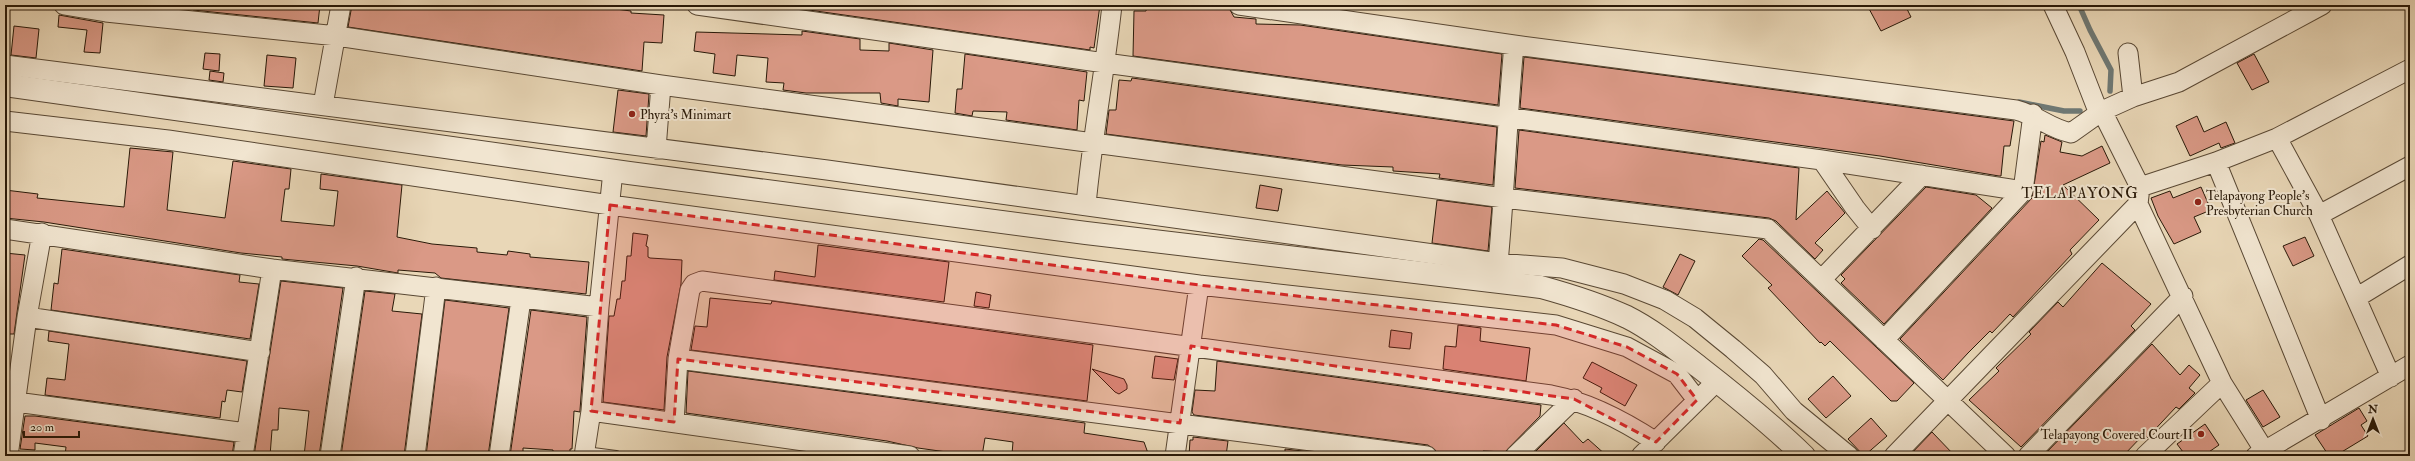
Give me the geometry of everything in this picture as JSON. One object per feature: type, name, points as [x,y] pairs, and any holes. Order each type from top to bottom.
[{"type":"street","points":[[64,5],[106,12],[337,36],[662,85],[1504,198],[1768,229],[2006,456]]},
{"type":"street","points":[[323,105],[337,36],[341,5]]},
{"type":"street","points":[[697,5],[1106,63],[1922,174],[2023,191]]},
{"type":"street","points":[[1086,205],[1092,142],[1106,63],[1112,5]]},
{"type":"street","points":[[1239,5],[1514,45],[2016,110],[2033,114],[2054,130],[2071,133],[2102,111],[2133,97],[2179,82],[2322,5]]},
{"type":"street","points":[[2053,5],[2075,52],[2096,106],[2102,111],[2182,296],[2222,383],[2260,453],[2320,420],[2410,365]]},
{"type":"street","points":[[1498,263],[1504,198],[1507,117],[1514,45]]},
{"type":"street","points":[[2128,53],[2133,97]]},
{"type":"street","points":[[5,65],[656,148],[1086,205],[1498,263],[1562,268],[1624,284],[1665,300],[1695,318],[1734,349],[1763,375],[1794,411],[1849,456]]},
{"type":"street","points":[[1894,456],[1948,402],[2139,195],[2277,138],[2410,69]]},
{"type":"street","points":[[5,85],[613,171],[1086,233],[1541,287],[1577,296],[1628,318],[1671,345],[1782,435],[1804,456]]},
{"type":"street","points":[[656,148],[662,85]]},
{"type":"street","points":[[1884,340],[2023,191],[2033,114]]},
{"type":"street","points":[[5,121],[176,141],[610,205],[1199,285],[1556,325],[1627,347],[1677,374],[1697,400]]},
{"type":"street","points":[[2277,138],[2319,215],[2338,262],[2356,298],[2391,377]]},
{"type":"street","points":[[1822,160],[1855,208],[1872,229]]},
{"type":"street","points":[[2216,162],[2320,420]]},
{"type":"street","points":[[2319,215],[2410,166]]},
{"type":"street","points":[[584,454],[591,411],[599,307],[613,171]]},
{"type":"street","points":[[1822,279],[1872,229],[1922,174]]},
{"type":"street","points":[[5,228],[272,269],[599,307]]},
{"type":"street","points":[[8,456],[27,317],[42,233]]},
{"type":"street","points":[[2356,298],[2410,264]]},
{"type":"street","points":[[243,456],[272,269]]},
{"type":"street","points":[[330,456],[356,278]]},
{"type":"street","points":[[674,422],[678,359],[690,290],[694,284],[702,282],[1191,346],[1574,399],[1635,428],[1656,442]]},
{"type":"street","points":[[1175,456],[1199,285]]},
{"type":"street","points":[[415,456],[436,287]]},
{"type":"street","points":[[2028,456],[2182,296]]},
{"type":"street","points":[[499,456],[521,299]]},
{"type":"street","points":[[27,317],[260,352]]},
{"type":"street","points":[[678,359],[1427,456]]},
{"type":"street","points":[[1641,456],[1717,381]]},
{"type":"street","points":[[2145,456],[2222,383]]},
{"type":"street","points":[[1515,456],[1574,399]]},
{"type":"street","points":[[16,402],[246,433]]},
{"type":"street","points":[[591,411],[910,456]]},
{"type":"lane","points":[[584,454],[616,456]]},
{"type":"highlighted area","points":[[610,205],[1199,285],[1556,325],[1627,347],[1677,374],[1697,400],[1656,442],[1574,399],[1191,346],[1180,423],[678,359],[674,422],[591,411]]},
{"type":"building","points":[[193,5],[320,5],[318,23],[193,10]]},
{"type":"building","points":[[352,5],[585,5],[631,11],[631,13],[664,15],[662,43],[644,42],[642,71],[348,27]]},
{"type":"building","points":[[802,5],[1100,5],[1094,48],[1090,47],[1090,50],[802,9]]},
{"type":"building","points":[[1147,5],[1229,8],[1234,17],[1256,19],[1256,24],[1300,25],[1502,54],[1498,105],[1133,56],[1134,11],[1146,11]]},
{"type":"building","points":[[1867,5],[1905,5],[1911,17],[1881,31]]},
{"type":"building","points":[[59,15],[103,23],[100,53],[84,52],[87,30],[58,27]]},
{"type":"building","points":[[14,26],[39,29],[36,58],[11,55]]},
{"type":"building","points":[[802,31],[860,39],[860,50],[889,51],[889,43],[933,50],[929,102],[898,99],[898,106],[881,103],[880,93],[806,93],[783,90],[784,83],[766,82],[768,58],[737,55],[735,76],[713,73],[715,54],[694,51],[696,32],[802,35]]},
{"type":"building","points":[[205,53],[220,54],[219,71],[203,69]]},
{"type":"building","points":[[965,54],[1087,72],[1084,101],[1079,100],[1077,130],[1006,120],[1007,112],[973,111],[972,116],[955,113],[957,89],[962,89]]},
{"type":"building","points":[[2254,54],[2269,82],[2252,90],[2237,63]]},
{"type":"building","points":[[267,55],[296,58],[293,88],[264,86]]},
{"type":"building","points":[[1524,57],[2014,121],[2010,146],[2004,146],[2001,176],[1999,176],[1880,156],[1520,108]]},
{"type":"building","points":[[210,71],[224,73],[223,82],[209,80]]},
{"type":"building","points":[[1132,78],[1497,127],[1493,185],[1439,178],[1440,174],[1393,171],[1393,167],[1342,165],[1106,134],[1109,110],[1116,110],[1119,80],[1131,81]]},
{"type":"building","name":"Phyra's Minimart","points":[[618,90],[649,94],[646,136],[613,132]]},
{"type":"building","points":[[2197,116],[2204,132],[2226,122],[2235,143],[2221,148],[2219,143],[2190,156],[2176,126]]},
{"type":"building","points":[[1519,130],[1799,168],[1796,220],[1827,191],[1845,213],[1815,243],[1823,250],[1815,259],[1776,221],[1769,218],[1515,188]]},
{"type":"building","points":[[2045,135],[2062,142],[2060,152],[2082,156],[2102,146],[2110,163],[2063,185],[2099,220],[2070,250],[2072,254],[2013,317],[2010,314],[1992,333],[1990,331],[1943,380],[1900,339],[2032,198],[2041,141],[2044,142]]},
{"type":"building","points":[[130,148],[173,152],[167,210],[225,218],[233,161],[291,169],[289,189],[285,189],[281,221],[334,226],[338,191],[320,189],[321,174],[402,185],[397,237],[432,244],[477,248],[477,252],[507,255],[508,251],[530,254],[530,257],[589,262],[586,294],[441,278],[435,273],[398,270],[398,273],[357,266],[282,259],[282,257],[241,253],[44,222],[5,218],[5,190],[38,194],[37,198],[124,207]]},
{"type":"building","points":[[1260,185],[1282,189],[1278,211],[1256,208]]},
{"type":"building","points":[[1926,187],[1976,195],[1992,208],[1884,324],[1841,283],[1845,279],[1841,275]]},
{"type":"building","points":[[2201,187],[2211,210],[2194,217],[2201,232],[2174,244],[2158,216],[2151,198],[2170,191],[2173,198]]},
{"type":"building","points":[[1437,200],[1492,207],[1488,251],[1432,243]]},
{"type":"building","points":[[633,233],[648,235],[646,246],[648,247],[648,257],[682,260],[681,284],[667,357],[664,410],[603,402],[609,316],[614,316],[617,299],[620,299],[622,281],[625,281],[627,256],[631,256]]},
{"type":"building","points":[[2305,237],[2314,256],[2293,266],[2283,246]]},
{"type":"building","points":[[1759,239],[1763,240],[1914,383],[1897,401],[1891,401],[1830,341],[1825,346],[1821,342],[1820,343],[1768,288],[1772,285],[1742,256]]},
{"type":"building","points":[[818,245],[949,262],[944,302],[774,280],[775,271],[815,277]]},
{"type":"building","points":[[62,249],[240,275],[239,282],[259,284],[250,339],[51,310],[54,283],[58,284]]},
{"type":"building","points":[[5,253],[25,255],[14,334],[5,334]]},
{"type":"building","points":[[1680,254],[1695,261],[1678,295],[1663,287]]},
{"type":"building","points":[[2102,263],[2151,304],[2131,326],[2135,330],[2021,447],[1969,400],[1999,371],[1996,368],[2031,334],[2029,332],[2058,302],[2063,307]]},
{"type":"building","points":[[281,281],[343,288],[319,456],[304,456],[309,411],[279,408],[278,430],[272,430],[270,456],[254,456]]},
{"type":"building","points":[[365,291],[395,294],[392,311],[422,314],[404,456],[341,456]]},
{"type":"building","points":[[976,292],[991,295],[989,308],[974,306]]},
{"type":"building","points":[[710,298],[771,304],[772,301],[1093,345],[1087,401],[691,350],[695,326],[707,327]]},
{"type":"building","points":[[445,300],[509,308],[488,456],[426,456]]},
{"type":"building","points":[[531,310],[587,317],[580,412],[574,411],[572,449],[570,449],[570,456],[553,456],[553,450],[523,448],[523,456],[510,456]]},
{"type":"building","points":[[1458,325],[1481,328],[1480,341],[1530,348],[1526,381],[1443,369],[1445,346],[1456,347]]},
{"type":"building","points":[[1391,330],[1412,333],[1410,349],[1389,347]]},
{"type":"building","points":[[49,331],[247,361],[242,392],[227,390],[225,402],[222,401],[220,418],[45,395],[47,378],[65,380],[69,344],[48,341]]},
{"type":"building","points":[[2152,344],[2180,375],[2189,365],[2200,375],[2189,388],[2195,393],[2179,409],[2176,407],[2147,438],[2144,434],[2123,456],[2043,456]]},
{"type":"building","points":[[1155,356],[1178,359],[1174,380],[1152,378]]},
{"type":"building","points":[[1217,361],[1541,405],[1540,416],[1505,452],[1483,451],[1483,455],[1437,452],[1428,445],[1194,415],[1192,412],[1195,390],[1215,391]]},
{"type":"building","points":[[1592,362],[1637,385],[1625,406],[1600,392],[1602,388],[1583,378]]},
{"type":"building","points":[[1092,369],[1124,379],[1127,389],[1119,394],[1115,392]]},
{"type":"building","points":[[688,371],[1085,423],[1084,433],[1144,442],[1149,456],[1023,456],[1012,454],[1013,442],[985,438],[982,456],[960,456],[961,454],[918,448],[887,441],[686,413]]},
{"type":"building","points":[[1833,376],[1851,396],[1826,418],[1808,399]]},
{"type":"building","points":[[2263,390],[2280,417],[2263,427],[2246,400]]},
{"type":"building","points":[[2359,408],[2367,421],[2361,425],[2368,436],[2335,456],[2329,456],[2315,435]]},
{"type":"building","points":[[25,416],[35,416],[234,442],[232,456],[65,456],[66,447],[35,443],[35,450],[20,449]]},
{"type":"building","points":[[1871,418],[1887,436],[1864,456],[1848,439]]},
{"type":"building","points":[[1564,423],[1583,443],[1588,439],[1607,456],[1531,456]]},
{"type":"building","name":"Telapayong Covered Court II","points":[[2205,424],[2219,445],[2203,456],[2186,456],[2177,444]]},
{"type":"building","points":[[1932,432],[1955,456],[1909,456]]},
{"type":"building","points":[[1193,437],[1228,441],[1226,456],[1189,456],[1190,440],[1193,440]]},
{"type":"building","points":[[1285,449],[1329,454],[1329,456],[1285,456]]},
{"type":"waterway","points":[[2079,5],[2111,70],[2110,91]]},
{"type":"waterway","points":[[2019,102],[2064,111],[2080,111]]},
{"type":"place","name":"Phyra's Minimart","points":[[632,114]]},
{"type":"place","name":"Telapayong People's Presbyterian Church","points":[[2198,202]]},
{"type":"place","name":"Telapayong Covered Court II","points":[[2201,434]]},
{"type":"district","name":"TELAPAYONG","points":[[2080,193]]}]
